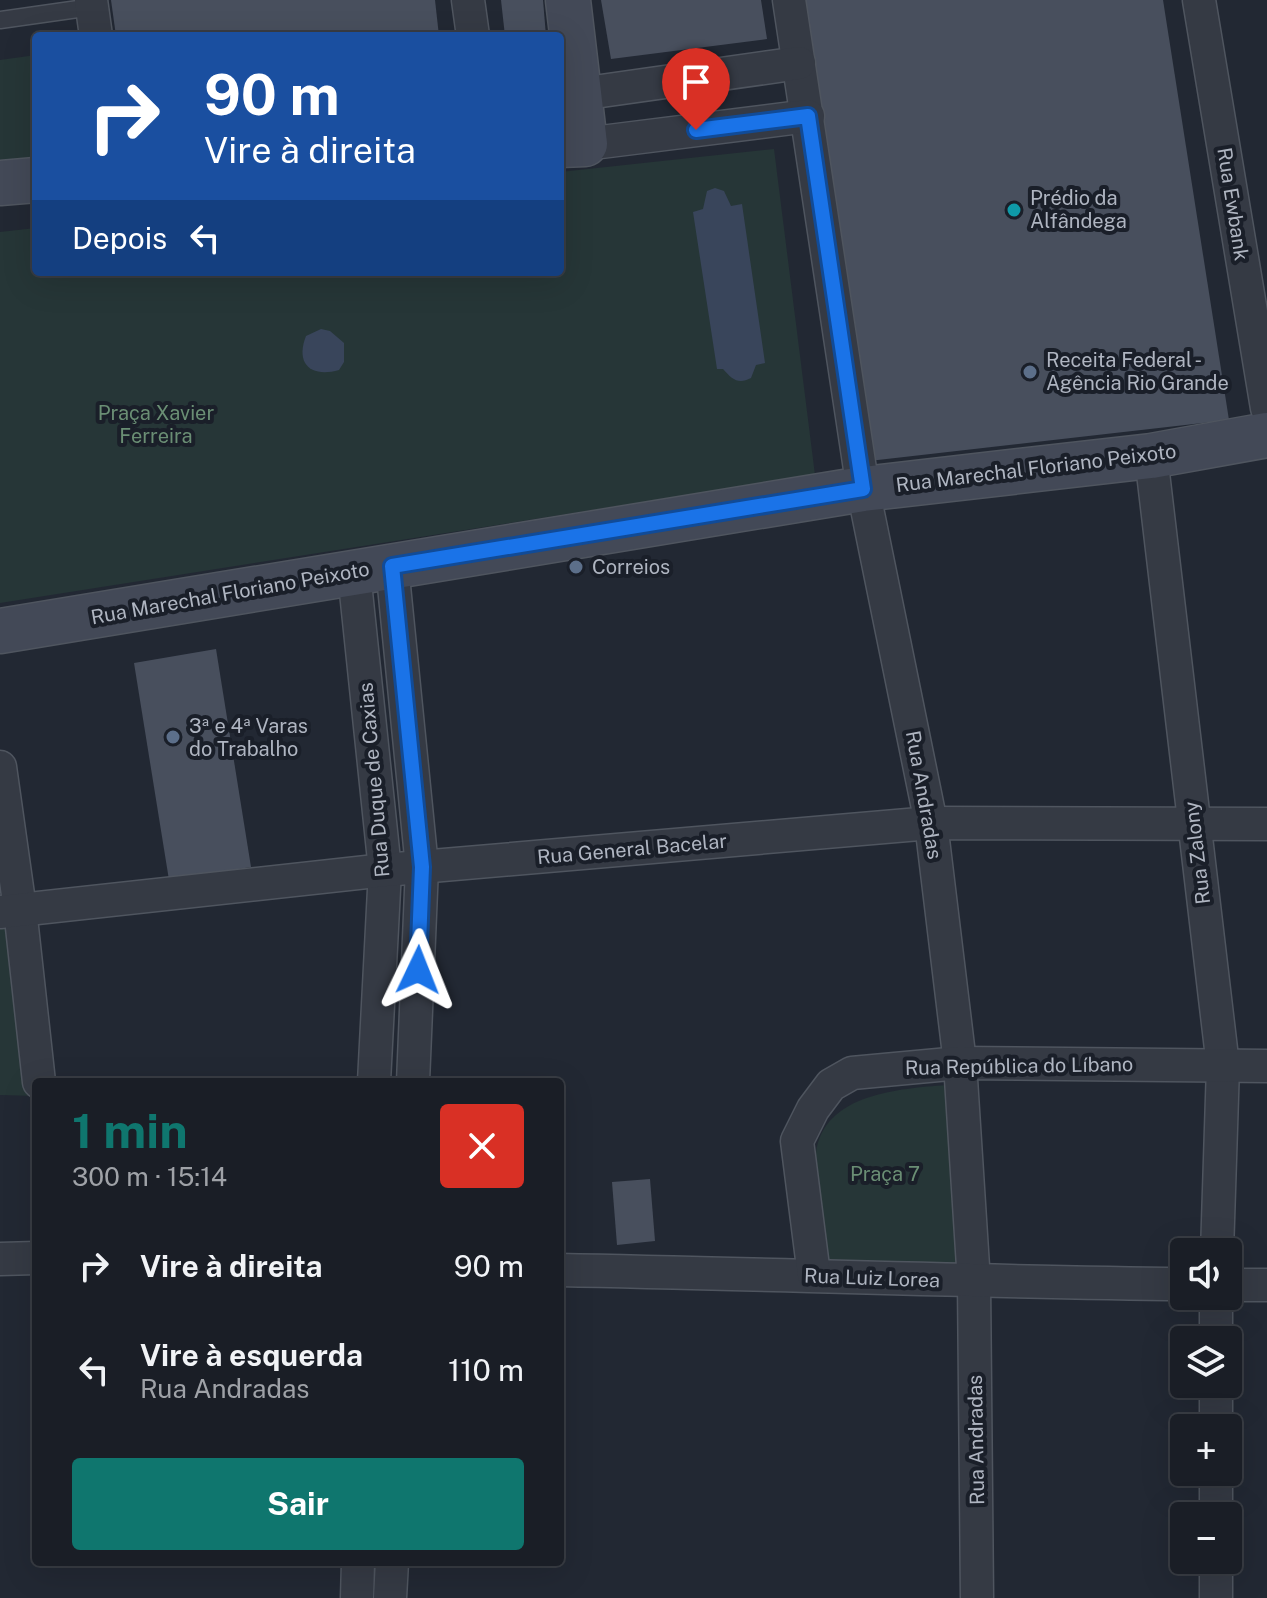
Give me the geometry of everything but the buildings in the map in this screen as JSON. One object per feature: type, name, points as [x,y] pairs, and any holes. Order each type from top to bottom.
[{"type":"main road","points":[[568,0],[580,94],[572,144]]},
{"type":"main road","points":[[0,183],[32,180]]},
{"type":"main road","name":"Rua Marechal Floriano Peixoto","points":[[0,631],[863,489],[1151,456],[1267,435]]},
{"type":"street","points":[[468,0],[472,32]]},
{"type":"street","name":"Rua Andradas","points":[[789,0],[863,489],[931,823],[960,1063],[974,1282],[977,1598]]},
{"type":"street","name":"Rua Ewbank","points":[[1199,0],[1267,408]]},
{"type":"street","points":[[580,94],[799,63]]},
{"type":"street","points":[[572,144],[808,116]]},
{"type":"street","name":"Rua Zalony","points":[[1151,456],[1223,1066],[1217,1238]]},
{"type":"street","name":"Rua Duque de Caxias","points":[[373,570],[408,725],[422,867],[413,1078]]},
{"type":"street","name":"Rua Duque de Caxias","points":[[373,570],[370,730],[385,870],[374,1078]]},
{"type":"street","points":[[370,730],[408,725]]},
{"type":"street","points":[[0,767],[10,911],[38,1078]]},
{"type":"street","name":"Rua General Bacelar","points":[[10,911],[385,870],[931,823],[1267,824]]},
{"type":"street","points":[[378,993],[417,996]]},
{"type":"street","name":"Rua República do Líbano","points":[[814,1275],[797,1141],[813,1109],[831,1085],[852,1073],[960,1063],[1267,1066]]},
{"type":"street","points":[[0,1259],[32,1258]]},
{"type":"street","name":"Rua Luiz Lorea","points":[[564,1270],[974,1282],[1170,1284]]},
{"type":"street","points":[[1242,1285],[1267,1285]]},
{"type":"street","points":[[357,1598],[358,1566]]},
{"type":"street","points":[[390,1598],[392,1566]]},
{"type":"street","points":[[1216,1574],[1216,1598]]},
{"type":"lane","points":[[0,20],[93,14]]},
{"type":"green space","points":[[32,56],[32,167],[0,170],[0,60]]},
{"type":"green space","name":"Praça Xavier Ferreira","points":[[774,149],[815,475],[0,603],[0,232],[32,228],[32,276],[564,276],[564,172]]},
{"type":"green space","points":[[33,916],[36,1078],[32,1078],[32,1096],[0,1095],[0,921]]},
{"type":"green space","name":"Praça 7","points":[[946,1085],[960,1267],[827,1269],[815,1179],[816,1153],[822,1133],[833,1118],[867,1098],[887,1092]]},
{"type":"water","points":[[715,188],[724,191],[731,206],[742,204],[765,363],[756,365],[751,378],[742,381],[732,378],[723,369],[717,369],[693,212],[703,209],[707,191]]},
{"type":"water","points":[[321,329],[330,331],[344,343],[344,362],[339,370],[320,372],[304,361],[306,336]]},
{"type":"place","name":"Prédio da Alfândega","points":[[1014,210]]},
{"type":"place","name":"Receita Federal - Agência Rio Grande","points":[[1030,372]]},
{"type":"place","name":"Correios","points":[[576,567]]},
{"type":"place","name":"3ª e 4ª Varas do Trabalho","points":[[173,737]]},
{"type":"route","points":[[418,970],[422,867],[392,566],[863,489],[808,116],[696,130]]}]
